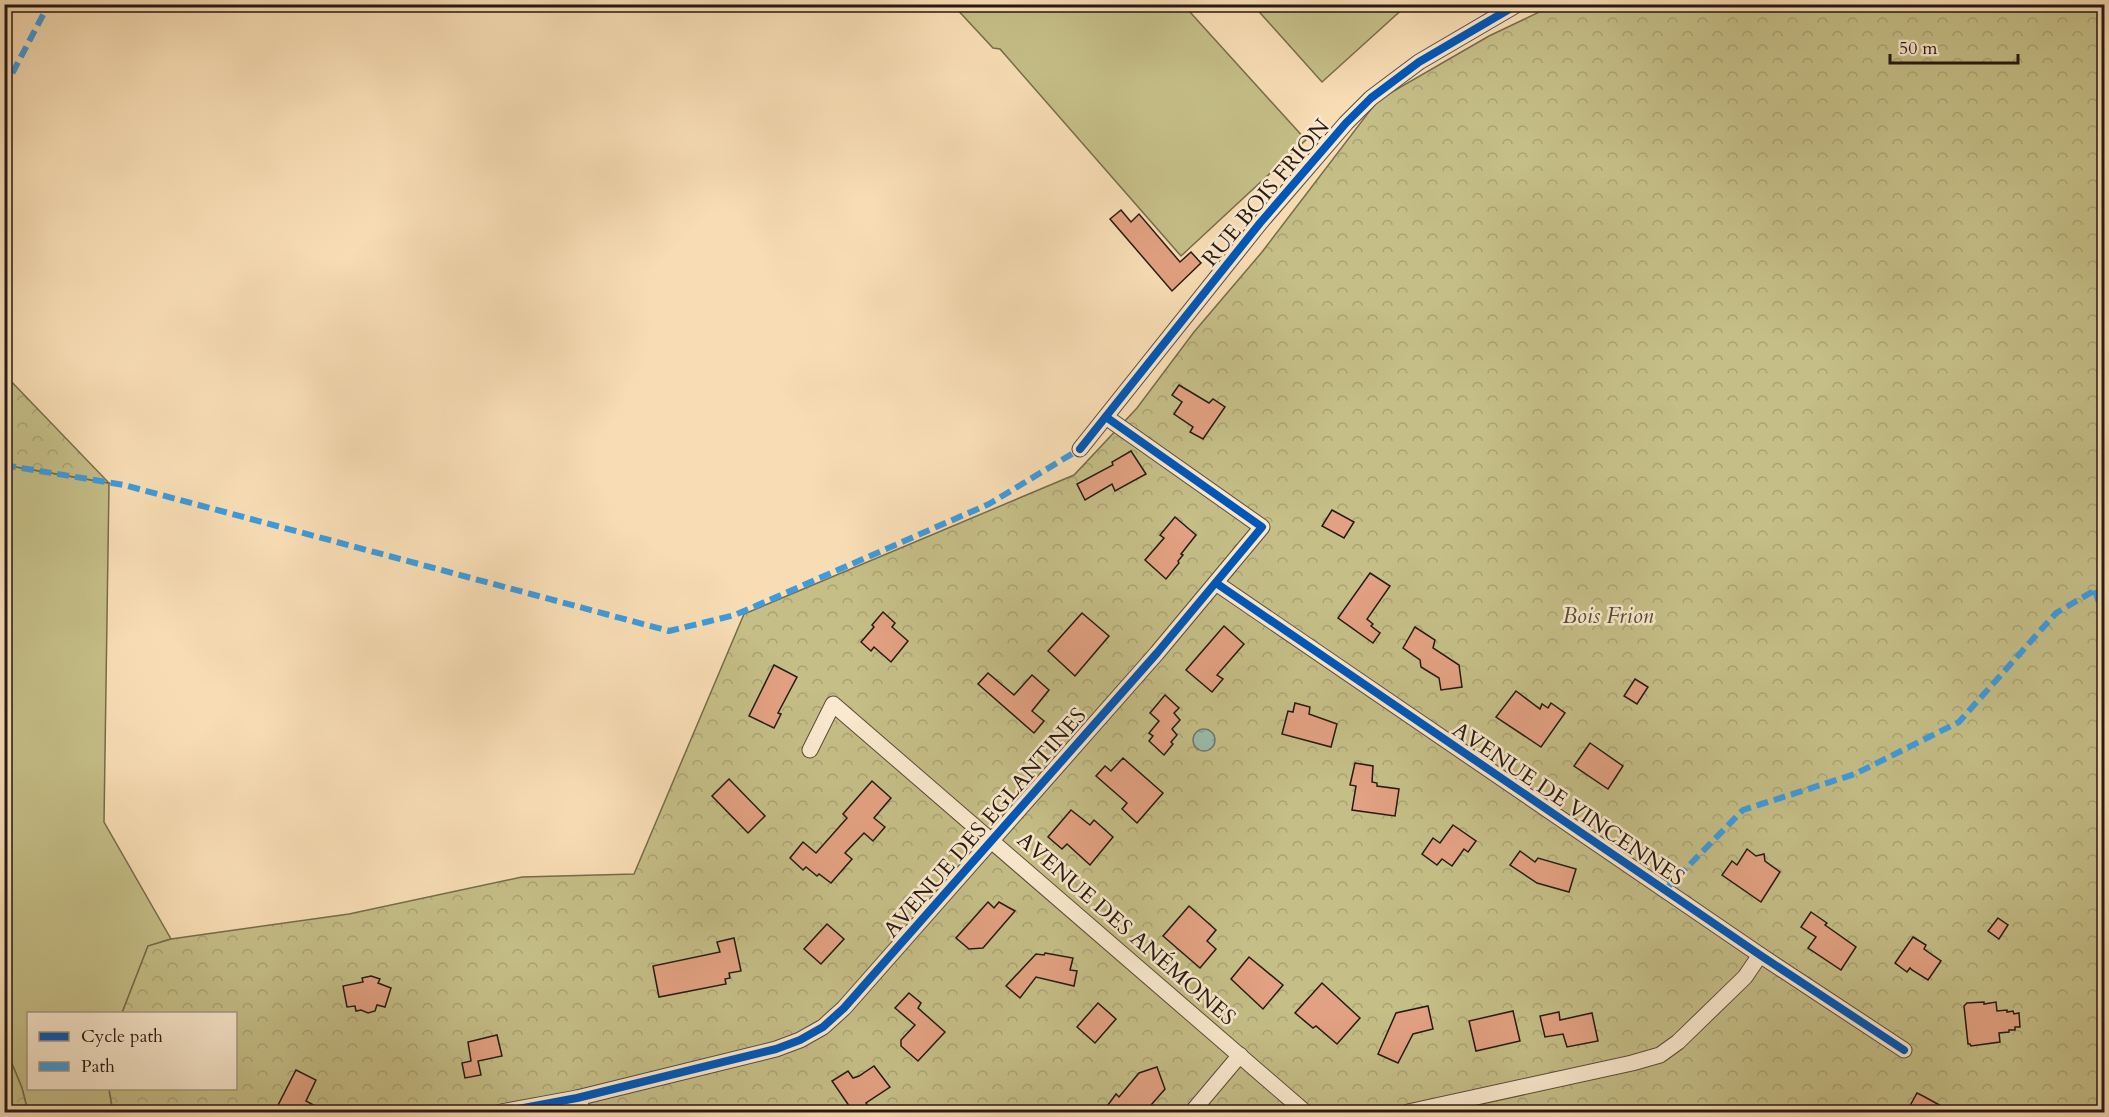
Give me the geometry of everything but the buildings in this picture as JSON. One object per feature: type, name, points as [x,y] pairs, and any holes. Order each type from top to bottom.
[{"type":"street","name":"RUE BOIS FRION","points":[[1080,449],[1260,223],[1352,117],[1371,98],[1419,62],[1518,4]]},
{"type":"street","name":"AVENUE DES EGLANTINES","points":[[501,1113],[577,1098],[776,1049],[800,1041],[823,1027],[844,1008],[1149,662],[1262,527],[1106,417]]},
{"type":"street","name":"AVENUE DE VINCENNES","points":[[1216,583],[1760,955],[1904,1050]]},
{"type":"street","name":"AVENUE DES ANÉMONES","points":[[810,750],[833,704],[1239,1055]]},
{"type":"street","points":[[1408,1113],[1660,1055],[1678,1042],[1745,977],[1760,955]]},
{"type":"street","points":[[1192,1113],[1239,1055],[1305,1113]]},
{"type":"street","points":[[577,1098],[584,1113]]},
{"type":"green space","name":"Bois Frion","points":[[1556,4],[2104,5],[2104,1112],[113,1112],[109,1090],[237,1090],[237,1012],[122,1012],[148,946],[171,939],[349,914],[522,877],[634,874],[744,614],[1074,475],[1137,408],[1194,332],[1262,252],[1378,100],[1489,36]]},
{"type":"green space","points":[[953,5],[1194,5],[1189,11],[1306,140],[1181,256],[1000,49],[993,48]]},
{"type":"green space","points":[[1253,5],[1407,5],[1322,82]]},
{"type":"green space","points":[[5,375],[109,483],[5,465]]},
{"type":"green space","points":[[4,465],[109,483],[104,822],[171,939],[148,946],[122,1012],[27,1012],[27,1090],[109,1090],[113,1112],[28,1112],[22,1088],[5,1047]]},
{"type":"green space","points":[[5,1047],[22,1088],[28,1112],[5,1112]]},
{"type":"water","points":[[1204,729],[1212,732],[1215,740],[1212,748],[1204,751],[1196,748],[1193,740],[1196,732]]},
{"type":"marked path","points":[[4,89],[51,4]]},
{"type":"marked path","points":[[4,465],[124,485],[669,631],[735,615],[989,504],[1080,449]]},
{"type":"marked path","points":[[1665,890],[1743,810],[1855,774],[1959,722],[2056,613],[2104,585]]},
{"type":"marked path","points":[[2095,590],[2104,619]]},
{"type":"marked path","points":[[4,1103],[10,1112]]},
{"type":"cycle path","points":[[1080,449],[1260,223],[1346,123],[1371,98],[1419,62],[1518,4]]},
{"type":"cycle path","points":[[501,1112],[577,1098],[776,1049],[800,1040],[823,1027],[844,1008],[1157,653],[1262,527],[1106,417]]},
{"type":"cycle path","points":[[1216,583],[1760,955],[1904,1050]]}]
